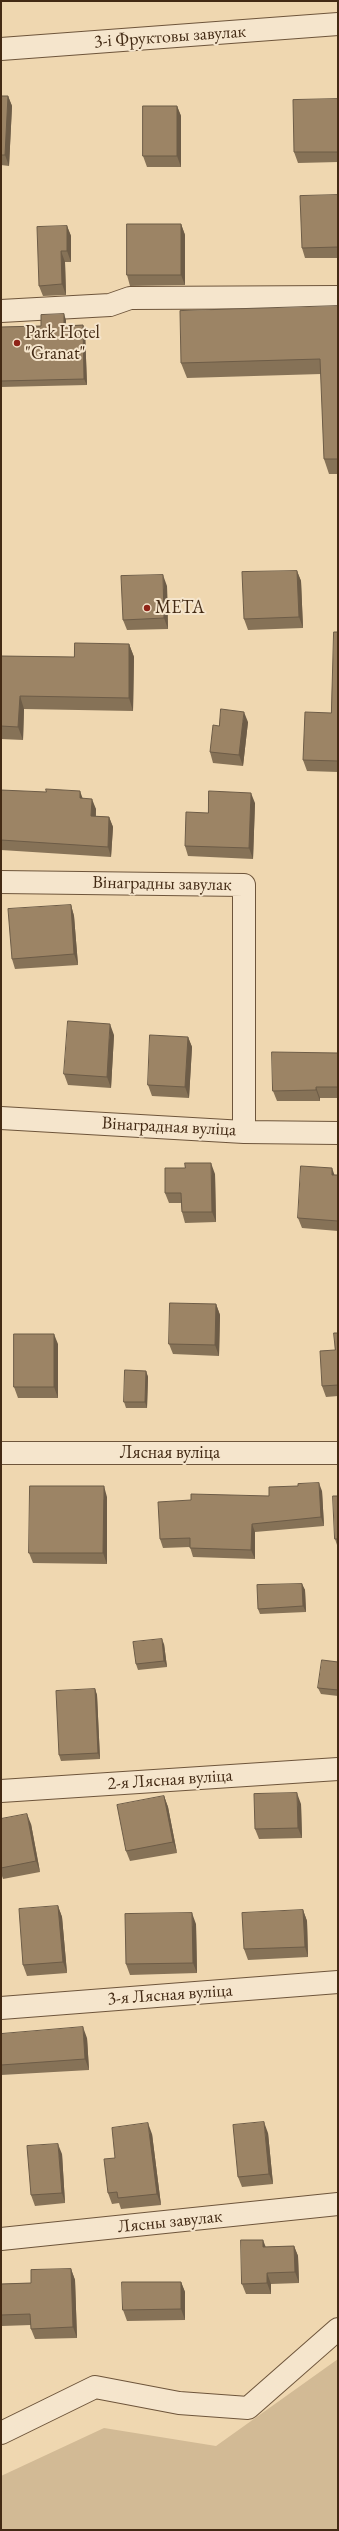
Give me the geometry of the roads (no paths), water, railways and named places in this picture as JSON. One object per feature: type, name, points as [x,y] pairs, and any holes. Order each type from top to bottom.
[{"type":"street","name":"3-і Фруктовы завулак","points":[[1,49],[338,24]]},
{"type":"street","points":[[1,311],[110,305],[130,298],[338,297]]},
{"type":"street","name":"Вінаградны завулак","points":[[1,882],[244,885],[244,1132]]},
{"type":"street","name":"Вінаградная вуліца","points":[[1,1118],[244,1132],[338,1133]]},
{"type":"street","name":"Лясная вуліца","points":[[1,1453],[338,1453]]},
{"type":"street","name":"2-я Лясная вуліца","points":[[1,1791],[338,1769]]},
{"type":"street","name":"3-я Лясная вуліца","points":[[1,2008],[338,1982]]},
{"type":"street","name":"Лясны завулак","points":[[1,2240],[338,2204]]},
{"type":"street","points":[[1,2434],[95,2386],[179,2403],[248,2408],[338,2329]]},
{"type":"place","name":"Park Hotel \"Granat\"","points":[[17,343]]},
{"type":"place","name":"МЕТА","points":[[147,608]]}]
